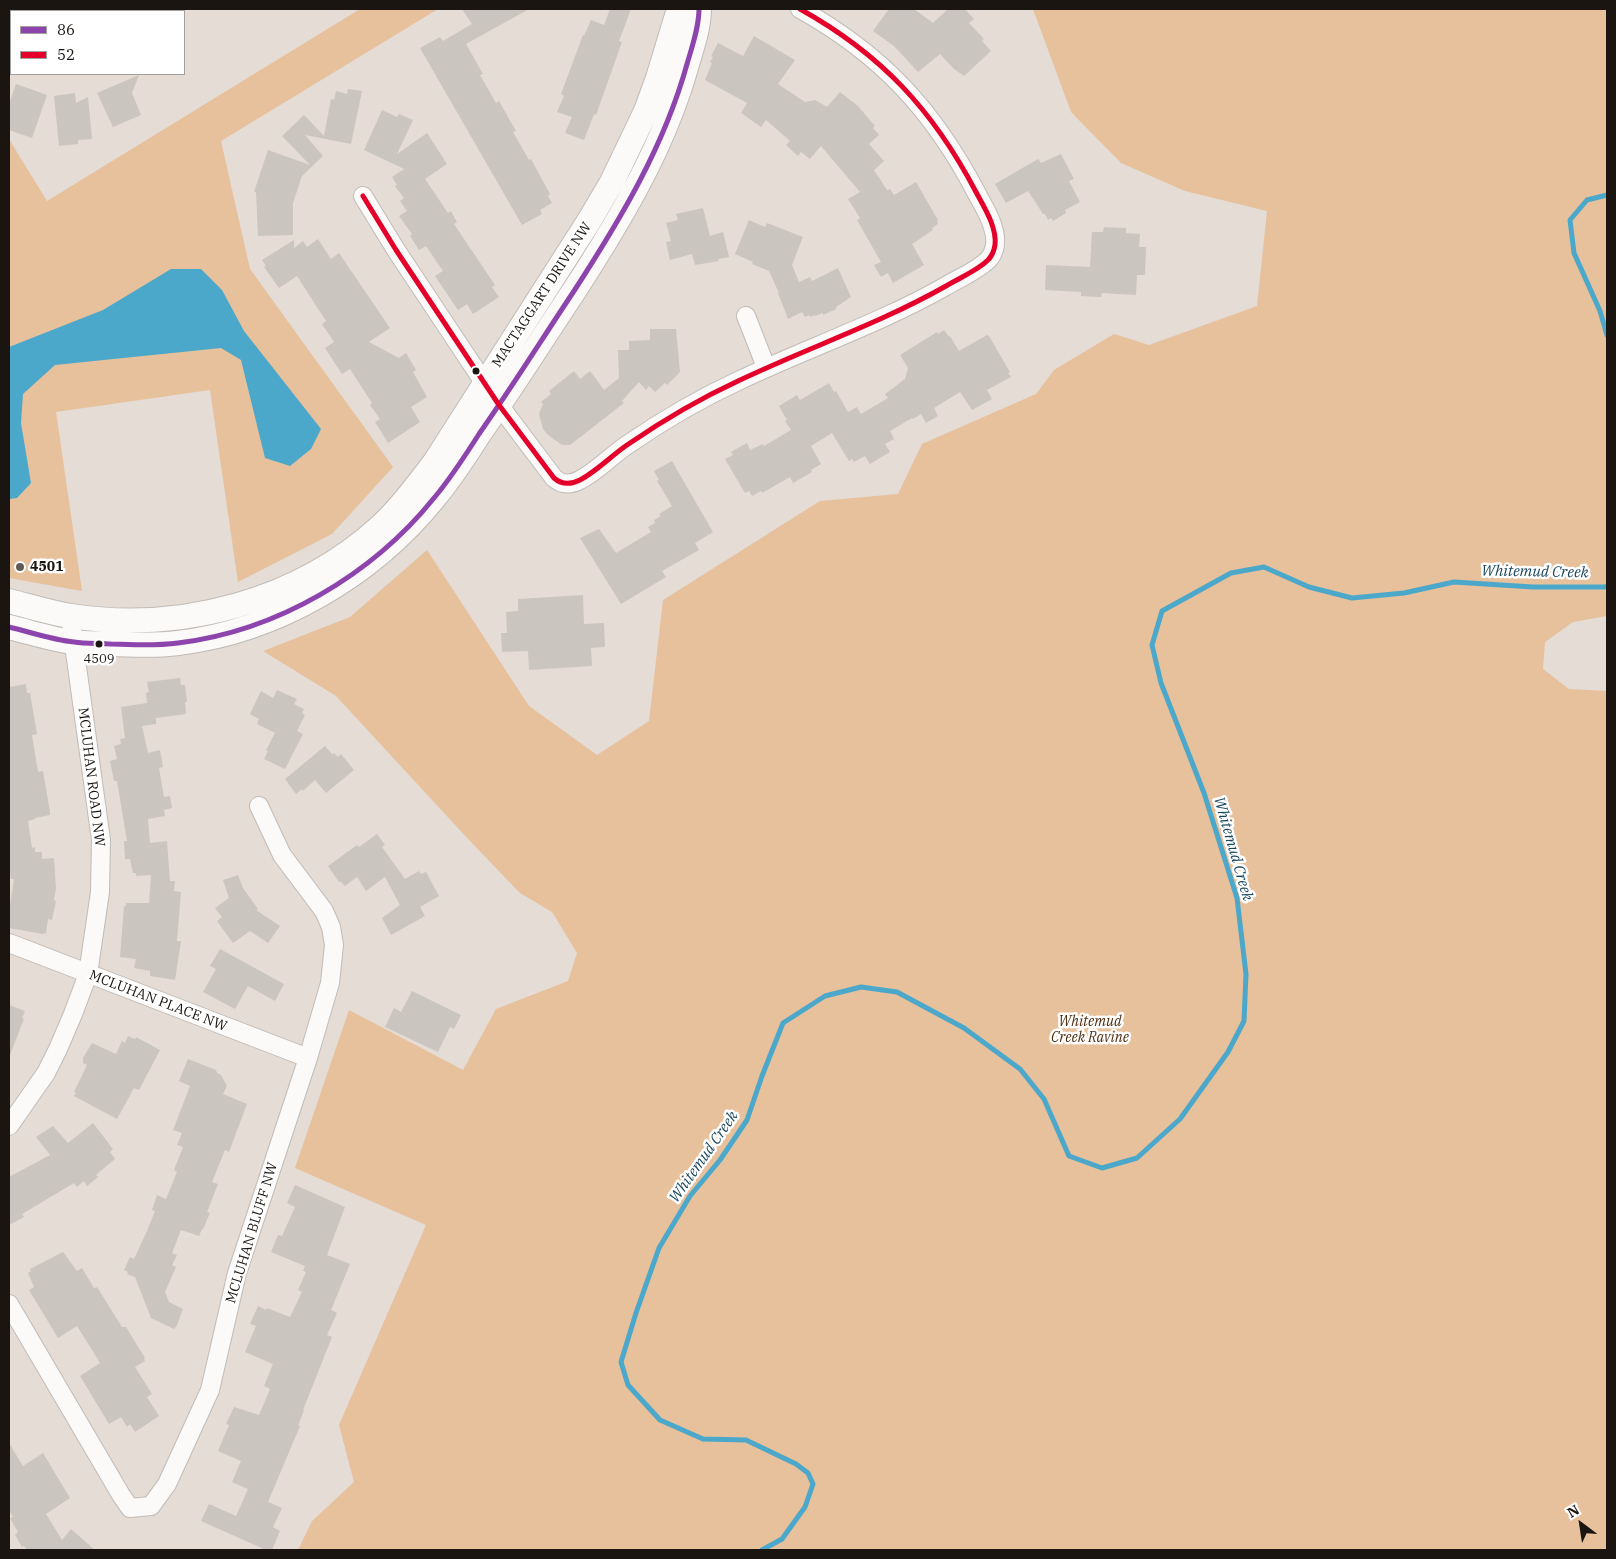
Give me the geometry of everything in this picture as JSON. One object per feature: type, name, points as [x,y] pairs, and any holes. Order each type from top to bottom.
[{"type":"street","name":"MACTAGGART DRIVE NW","points":[[9,601],[70,616],[124,621],[151,621],[208,613],[265,596],[317,572],[365,540],[382,525],[435,462],[590,221],[612,182],[646,111],[679,9]]},
{"type":"street","name":"MACTAGGART DRIVE NW","points":[[9,627],[74,642],[149,645],[179,643],[212,637],[273,617],[321,594],[372,559],[417,517],[450,476],[499,405],[602,247],[642,177],[669,117],[684,77],[692,48],[699,9]]},
{"type":"street","points":[[363,196],[396,250],[499,405],[554,478],[564,484],[580,480],[626,446],[675,414],[716,391],[863,328],[924,298],[979,267],[988,260],[995,248],[993,226],[984,206],[950,147],[923,108],[884,69],[855,44],[800,9]]},
{"type":"street","points":[[746,316],[766,368]]},
{"type":"street","name":"MCLUHAN ROAD NW","points":[[9,1126],[46,1073],[74,1014],[88,974],[100,892],[101,840],[70,616]]},
{"type":"street","name":"MCLUHAN BLUFF NW","points":[[9,1304],[130,1508],[151,1506],[167,1484],[210,1390],[237,1273],[308,1058],[330,983],[334,945],[331,927],[324,912],[282,855],[259,806]]},
{"type":"street","name":"MCLUHAN PLACE NW","points":[[9,943],[308,1058]]},
{"type":"green space","points":[[360,9],[438,9],[221,141],[250,269],[393,467],[332,534],[238,582],[210,390],[56,412],[82,591],[9,578],[9,139],[47,201]]},
{"type":"green space","name":"Whitemud Creek Ravine","points":[[1033,9],[1607,9],[1607,616],[1573,622],[1545,642],[1543,669],[1569,689],[1607,691],[1607,1550],[298,1550],[312,1521],[354,1482],[339,1425],[426,1225],[295,1168],[349,1010],[463,1070],[496,1009],[568,981],[577,953],[552,912],[520,893],[336,696],[263,651],[350,617],[427,550],[529,706],[597,755],[649,721],[663,600],[820,501],[898,494],[922,444],[1036,394],[1054,370],[1114,334],[1149,345],[1257,306],[1267,211],[1185,191],[1121,163],[1071,112]]},
{"type":"water","points":[[171,269],[201,269],[222,290],[244,331],[321,429],[311,449],[290,466],[265,458],[241,360],[221,348],[55,365],[23,394],[21,423],[31,483],[17,498],[9,499],[9,347],[103,310]]},
{"type":"building","points":[[462,9],[529,9],[466,44],[483,74],[480,75],[496,103],[499,101],[516,131],[513,132],[529,160],[531,159],[550,194],[548,196],[552,203],[540,210],[542,214],[522,225],[420,48],[440,37],[443,41],[472,24]]},
{"type":"building","points":[[610,9],[631,9],[619,41],[622,42],[596,115],[594,114],[584,140],[565,133],[572,117],[557,112],[564,96],[561,94],[583,35],[591,20],[604,25]]},
{"type":"building","points":[[889,9],[914,9],[933,23],[948,9],[965,9],[974,19],[969,23],[984,39],[982,41],[991,51],[964,76],[954,69],[940,54],[918,72],[894,46],[873,31]]},
{"type":"building","points":[[754,36],[795,60],[778,84],[805,102],[815,100],[827,107],[840,92],[858,106],[875,126],[873,128],[879,135],[869,144],[884,161],[874,170],[887,190],[890,189],[894,195],[916,182],[938,220],[938,224],[932,228],[933,230],[912,244],[924,265],[893,283],[888,273],[881,277],[874,265],[881,262],[857,220],[860,218],[848,199],[860,192],[821,146],[810,159],[801,152],[798,156],[786,145],[790,141],[766,120],[761,127],[741,113],[747,103],[705,80],[712,63],[710,62],[713,57],[711,56],[718,43],[743,56]]},
{"type":"building","points":[[139,75],[132,93],[141,115],[113,127],[97,93]]},
{"type":"building","points":[[16,84],[47,95],[32,138],[9,130],[9,104]]},
{"type":"building","points":[[348,89],[362,91],[351,144],[305,135],[323,156],[302,176],[293,203],[293,235],[258,236],[256,192],[254,192],[268,150],[310,165],[282,136],[304,115],[324,136],[331,99],[334,100],[336,91],[347,94]]},
{"type":"building","points":[[75,93],[76,103],[88,97],[92,139],[78,140],[78,144],[59,146],[54,96]]},
{"type":"building","points":[[382,110],[397,117],[399,114],[413,120],[397,154],[427,133],[447,164],[425,179],[448,213],[451,211],[457,222],[454,224],[495,285],[492,287],[499,297],[473,314],[467,304],[458,310],[435,276],[443,271],[426,246],[419,250],[410,236],[412,234],[399,216],[407,211],[400,201],[404,198],[395,186],[397,185],[392,177],[404,169],[364,150]]},
{"type":"building","points":[[1061,154],[1074,179],[1069,181],[1080,202],[1065,210],[1066,213],[1053,221],[1051,218],[1048,220],[1045,214],[1043,214],[1028,191],[1006,203],[995,184],[1038,159],[1041,163]]},
{"type":"building","points":[[703,208],[710,236],[723,232],[729,257],[718,259],[719,261],[695,265],[692,254],[670,260],[666,242],[671,241],[666,223],[678,220],[676,214]]},
{"type":"building","points":[[749,220],[765,227],[767,223],[803,237],[792,265],[799,282],[810,277],[812,281],[838,268],[851,297],[836,307],[836,309],[823,315],[823,313],[805,317],[802,312],[788,319],[769,271],[735,254]]},
{"type":"building","points":[[1104,227],[1126,228],[1126,233],[1140,234],[1139,247],[1146,247],[1145,275],[1137,275],[1136,295],[1102,293],[1101,297],[1081,296],[1081,292],[1045,290],[1046,265],[1090,267],[1092,232],[1103,232]]},
{"type":"building","points":[[318,239],[331,259],[339,253],[390,328],[369,342],[399,358],[406,353],[416,370],[413,372],[427,397],[411,407],[420,422],[388,443],[375,422],[380,419],[370,405],[372,403],[350,369],[342,374],[325,348],[334,342],[322,324],[326,321],[297,276],[279,288],[264,267],[266,266],[262,260],[294,240],[294,248],[303,241],[307,247]]},
{"type":"building","points":[[650,329],[676,329],[680,372],[667,385],[665,383],[655,392],[649,386],[646,390],[639,382],[622,401],[624,403],[570,445],[562,445],[548,435],[543,429],[539,414],[543,404],[541,402],[551,394],[549,391],[574,371],[580,379],[590,371],[604,390],[619,378],[618,350],[629,350],[629,341],[650,340]]},
{"type":"building","points":[[944,330],[959,351],[987,335],[989,336],[1011,377],[987,390],[992,399],[972,410],[960,392],[934,408],[938,416],[926,423],[921,414],[890,431],[894,439],[885,444],[890,452],[870,464],[865,456],[854,462],[852,459],[849,461],[832,433],[811,446],[821,464],[811,470],[812,472],[793,483],[790,477],[762,493],[761,491],[752,496],[749,491],[745,493],[725,459],[733,455],[731,452],[747,443],[750,450],[763,444],[764,446],[791,430],[779,406],[797,395],[800,400],[829,383],[848,412],[857,407],[861,414],[888,398],[885,394],[905,379],[908,368],[900,355],[937,332],[938,334]]},
{"type":"building","points":[[672,461],[713,532],[695,543],[699,550],[662,571],[666,577],[621,604],[580,538],[599,529],[616,553],[651,532],[648,527],[661,516],[659,514],[672,506],[657,481],[659,480],[654,471]]},
{"type":"building","points":[[583,595],[584,624],[604,623],[605,647],[591,648],[592,666],[529,670],[528,651],[502,652],[501,633],[507,633],[506,612],[518,611],[518,599]]},
{"type":"building","points":[[180,678],[181,685],[185,685],[186,714],[156,718],[156,724],[142,726],[148,753],[160,750],[163,767],[159,768],[164,797],[170,796],[172,808],[164,810],[165,816],[148,819],[150,843],[167,841],[170,881],[175,881],[174,891],[181,892],[177,941],[181,941],[175,980],[150,976],[150,971],[134,968],[136,959],[120,957],[124,906],[126,906],[126,903],[149,903],[151,875],[136,876],[136,873],[133,873],[130,859],[125,859],[124,841],[127,841],[117,781],[114,781],[110,761],[117,759],[114,746],[121,744],[120,739],[125,738],[121,707],[147,703],[146,693],[149,692],[147,682]]},
{"type":"building","points":[[26,684],[27,693],[30,693],[37,734],[32,735],[38,772],[43,771],[50,812],[50,815],[28,821],[32,848],[35,847],[35,852],[42,852],[42,859],[54,858],[56,888],[54,900],[56,901],[52,920],[48,919],[46,933],[42,934],[9,928],[9,912],[14,879],[11,879],[9,872],[9,687]]},
{"type":"building","points":[[277,690],[297,699],[294,704],[304,709],[302,713],[305,715],[297,731],[303,734],[285,769],[264,759],[268,751],[266,750],[275,733],[257,724],[259,719],[250,714],[261,691],[273,698]]},
{"type":"building","points":[[325,746],[332,754],[334,753],[338,757],[341,754],[354,770],[326,793],[315,780],[303,791],[302,789],[296,794],[285,779]]},
{"type":"building","points":[[377,834],[385,845],[382,847],[405,879],[419,871],[421,874],[426,872],[439,896],[420,907],[425,916],[391,935],[382,918],[400,905],[385,877],[366,891],[357,877],[345,886],[339,882],[328,866],[357,845],[359,847]]},
{"type":"building","points":[[238,875],[243,888],[258,909],[256,910],[280,926],[268,943],[250,931],[233,943],[217,921],[222,917],[215,908],[229,898],[223,880]]},
{"type":"building","points":[[220,949],[284,984],[275,1001],[248,986],[235,1009],[203,992],[216,969],[210,966]]},
{"type":"building","points":[[412,991],[461,1015],[454,1029],[450,1027],[438,1052],[385,1027],[394,1008],[401,1012]]},
{"type":"building","points":[[9,1005],[25,1011],[22,1018],[24,1019],[10,1055]]},
{"type":"building","points":[[128,1036],[135,1039],[136,1037],[160,1050],[139,1090],[134,1088],[117,1119],[74,1096],[76,1093],[74,1092],[87,1065],[83,1063],[83,1058],[92,1043],[116,1054],[122,1041],[125,1043]]},
{"type":"building","points":[[188,1059],[216,1070],[227,1086],[223,1094],[247,1104],[229,1152],[225,1150],[212,1182],[218,1184],[207,1212],[210,1213],[203,1229],[199,1236],[181,1230],[172,1253],[177,1255],[172,1265],[176,1267],[165,1292],[169,1302],[183,1309],[174,1329],[151,1318],[135,1277],[127,1274],[128,1272],[124,1270],[130,1257],[134,1259],[147,1231],[155,1211],[152,1210],[157,1195],[166,1199],[177,1172],[174,1170],[183,1147],[177,1145],[182,1133],[173,1130],[190,1086],[179,1081]]},
{"type":"building","points":[[93,1123],[113,1149],[110,1152],[115,1159],[96,1175],[98,1177],[87,1186],[84,1181],[77,1187],[74,1183],[22,1214],[24,1217],[9,1225],[9,1177],[50,1155],[36,1137],[53,1126],[68,1143]]},
{"type":"building","points":[[295,1185],[345,1207],[327,1255],[350,1264],[331,1310],[337,1313],[327,1335],[332,1337],[303,1410],[298,1425],[300,1426],[268,1502],[282,1508],[273,1527],[280,1531],[272,1550],[266,1550],[201,1521],[209,1504],[236,1516],[248,1489],[232,1482],[241,1461],[218,1451],[229,1425],[226,1424],[234,1407],[259,1415],[270,1389],[264,1386],[273,1364],[245,1352],[256,1326],[250,1324],[258,1306],[290,1317],[302,1292],[298,1290],[306,1272],[303,1271],[305,1266],[271,1252],[278,1235],[282,1236],[295,1207],[287,1203]]},
{"type":"building","points":[[63,1252],[77,1271],[82,1268],[94,1288],[97,1287],[122,1327],[126,1327],[145,1358],[145,1361],[135,1367],[152,1394],[147,1397],[159,1416],[135,1432],[130,1424],[127,1427],[121,1417],[109,1424],[80,1376],[100,1363],[77,1326],[58,1338],[29,1290],[34,1287],[28,1273],[31,1271],[30,1269]]},
{"type":"building","points":[[9,1443],[23,1466],[43,1453],[70,1498],[46,1514],[62,1540],[71,1529],[95,1550],[27,1550],[24,1546],[22,1547],[15,1535],[18,1532],[10,1518],[13,1517],[9,1510]]},
{"type":"waterway","name":"Whitemud Creek","points":[[1607,195],[1587,200],[1570,220],[1574,253],[1600,311],[1607,335]]},
{"type":"waterway","name":"Whitemud Creek","points":[[762,1550],[782,1539],[805,1507],[813,1484],[808,1473],[796,1464],[746,1440],[703,1439],[660,1420],[628,1385],[621,1362],[659,1248],[690,1196],[720,1160],[747,1120],[783,1023],[825,996],[861,987],[897,992],[964,1028],[1020,1069],[1044,1099],[1069,1156],[1102,1168],[1137,1158],[1180,1119],[1228,1052],[1244,1021],[1246,974],[1237,898],[1204,793],[1161,683],[1152,645],[1162,611],[1231,573],[1264,567],[1309,587],[1352,598],[1404,593],[1454,582],[1533,587],[1607,586]]},
{"type":"transit line","name":"86","points":[[9,627],[58,640],[79,643],[161,645],[215,636],[251,626],[286,612],[320,595],[352,575],[382,551],[409,526],[452,475],[574,291],[624,210],[653,154],[677,95],[695,37],[699,9]]},
{"type":"transit line","name":"52","points":[[363,196],[396,250],[499,405],[554,478],[563,483],[576,482],[640,436],[695,403],[764,369],[921,300],[979,268],[993,253],[995,245],[994,231],[986,211],[959,162],[923,110],[880,65],[856,45],[800,9]]},
{"type":"place","name":"4501","points":[[20,567]]},
{"type":"place","name":"4509","points":[[99,644]]}]
